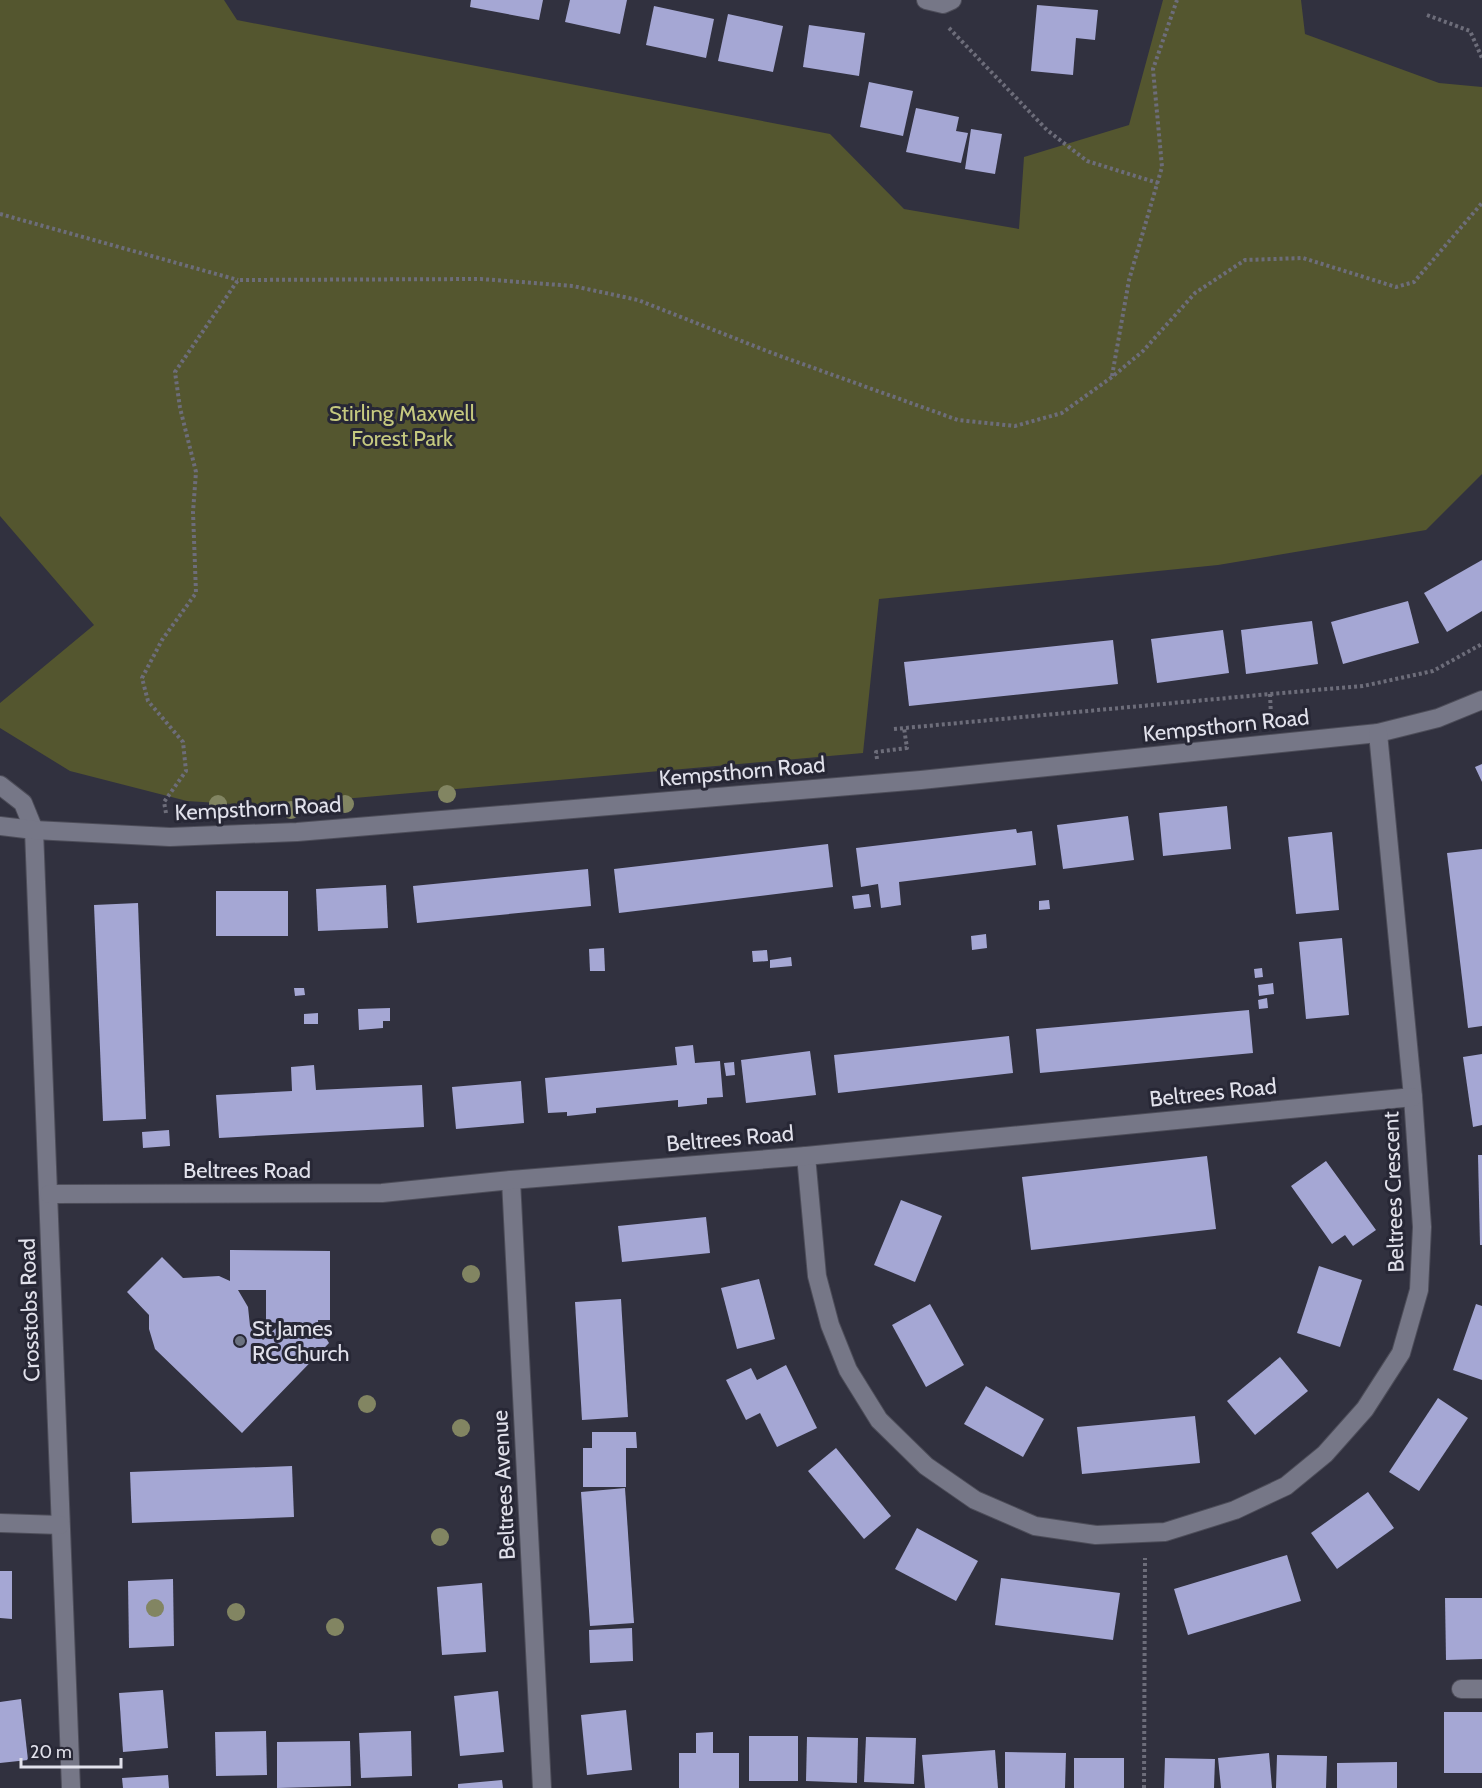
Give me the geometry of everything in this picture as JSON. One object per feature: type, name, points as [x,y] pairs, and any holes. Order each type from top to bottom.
[{"type":"street","name":"Kempsthorn Road","points":[[0,826],[170,837],[297,832],[900,782],[1378,733],[1438,718],[1482,700]]},
{"type":"street","name":"Beltrees Crescent","points":[[806,1156],[818,1276],[830,1324],[848,1370],[879,1420],[926,1466],[975,1500],[1035,1526],[1096,1535],[1145,1533],[1165,1532],[1235,1510],[1286,1486],[1325,1454],[1365,1409],[1401,1353],[1419,1290],[1422,1238],[1413,1096],[1378,733]]},
{"type":"street","points":[[0,785],[23,803],[34,830]]},
{"type":"street","name":"Crosstobs Road","points":[[34,830],[70,1788]]},
{"type":"street","name":"Beltrees Road","points":[[49,1194],[382,1192],[806,1156],[1413,1096]]},
{"type":"street","name":"Beltrees Avenue","points":[[511,1180],[542,1788]]},
{"type":"street","points":[[0,1523],[60,1525]]},
{"type":"street","points":[[1461,1689],[1482,1689]]},
{"type":"path","points":[[1112,377],[1129,280],[1162,167],[1153,69],[1177,0]]},
{"type":"path","points":[[940,1],[948,27],[1047,130],[1087,160],[1158,183]]},
{"type":"path","points":[[1427,15],[1470,31],[1482,58]]},
{"type":"path","points":[[0,214],[238,280],[482,279],[573,286],[638,300],[772,353],[958,420],[1015,426],[1062,413],[1112,377],[1143,351],[1195,293],[1245,260],[1303,258],[1396,286],[1414,282],[1482,203]]},
{"type":"path","points":[[170,837],[164,802],[186,771],[183,742],[148,701],[142,678],[162,640],[195,593],[193,513],[196,472],[180,408],[175,372],[238,280]]},
{"type":"path","points":[[894,729],[1363,687],[1433,671],[1482,644]]},
{"type":"path","points":[[1144,1788],[1145,1533]]},
{"type":"green space","name":"Stirling Maxwell Forest Park","points":[[0,0],[224,0],[237,20],[830,134],[904,209],[1019,229],[1024,157],[1129,125],[1163,0],[1301,0],[1305,34],[1439,83],[1482,87],[1482,474],[1426,530],[1218,565],[879,599],[863,753],[264,806],[187,801],[70,771],[0,728],[0,703],[94,625],[0,516]]},
{"type":"building","points":[[471,0],[543,0],[539,20],[470,7]]},
{"type":"building","points":[[570,0],[627,0],[620,34],[565,22]]},
{"type":"building","points":[[1037,5],[1098,10],[1095,40],[1076,38],[1073,75],[1031,71]]},
{"type":"building","points":[[654,6],[714,19],[706,58],[646,45]]},
{"type":"building","points":[[728,14],[783,26],[773,72],[718,61]]},
{"type":"building","points":[[809,25],[865,33],[859,76],[803,67]]},
{"type":"building","points":[[869,82],[913,91],[903,136],[860,127]]},
{"type":"building","points":[[916,108],[959,117],[956,131],[968,133],[961,163],[906,152]]},
{"type":"building","points":[[971,129],[1002,134],[995,174],[965,169]]},
{"type":"building","points":[[1482,560],[1482,611],[1447,632],[1424,593]]},
{"type":"building","points":[[1408,601],[1419,643],[1343,664],[1331,622]]},
{"type":"building","points":[[1312,621],[1318,664],[1246,674],[1241,630]]},
{"type":"building","points":[[1223,630],[1229,673],[1157,683],[1151,639]]},
{"type":"building","points":[[1113,640],[1118,684],[909,706],[904,662]]},
{"type":"building","points":[[1482,764],[1482,782],[1475,767]]},
{"type":"building","points":[[1227,806],[1231,849],[1163,856],[1159,813]]},
{"type":"building","points":[[1128,816],[1134,860],[1063,869],[1057,825]]},
{"type":"building","points":[[1016,829],[1017,833],[1032,831],[1036,865],[899,882],[901,905],[881,908],[878,884],[861,887],[856,848]]},
{"type":"building","points":[[1332,832],[1339,910],[1296,914],[1288,837]]},
{"type":"building","points":[[828,844],[833,887],[619,913],[614,869]]},
{"type":"building","points":[[1482,849],[1482,1026],[1468,1028],[1447,853]]},
{"type":"building","points":[[588,869],[591,906],[417,923],[413,886]]},
{"type":"building","points":[[386,885],[388,928],[318,931],[316,889]]},
{"type":"building","points":[[216,891],[288,891],[288,936],[216,936]]},
{"type":"building","points":[[869,894],[871,907],[854,909],[852,896]]},
{"type":"building","points":[[1049,900],[1050,909],[1039,910],[1039,901]]},
{"type":"building","points":[[138,903],[146,1119],[103,1121],[94,905]]},
{"type":"building","points":[[986,934],[987,948],[972,950],[971,936]]},
{"type":"building","points":[[1342,938],[1349,1015],[1306,1019],[1299,942]]},
{"type":"building","points":[[604,948],[605,971],[590,971],[589,949]]},
{"type":"building","points":[[767,950],[768,961],[753,962],[752,951]]},
{"type":"building","points":[[791,957],[792,966],[770,968],[770,960]]},
{"type":"building","points":[[1262,968],[1263,977],[1255,978],[1254,969]]},
{"type":"building","points":[[1273,983],[1274,994],[1259,996],[1258,985]]},
{"type":"building","points":[[294,988],[304,988],[305,995],[295,996]]},
{"type":"building","points":[[1267,998],[1268,1008],[1259,1009],[1258,1000]]},
{"type":"building","points":[[390,1008],[390,1021],[383,1021],[383,1028],[359,1030],[358,1009]]},
{"type":"building","points":[[1249,1010],[1253,1053],[1040,1073],[1036,1029]]},
{"type":"building","points":[[318,1013],[318,1024],[304,1024],[304,1014]]},
{"type":"building","points":[[1009,1036],[1013,1073],[838,1093],[834,1055]]},
{"type":"building","points":[[693,1045],[695,1063],[720,1061],[723,1097],[707,1098],[707,1104],[678,1107],[678,1100],[596,1108],[596,1113],[567,1116],[567,1112],[548,1113],[545,1078],[677,1065],[675,1047]]},
{"type":"building","points":[[810,1051],[816,1095],[746,1103],[741,1060]]},
{"type":"building","points":[[1482,1054],[1482,1125],[1473,1127],[1463,1057]]},
{"type":"building","points":[[734,1062],[735,1075],[726,1076],[724,1063]]},
{"type":"building","points":[[314,1065],[316,1090],[422,1085],[424,1127],[219,1138],[216,1095],[292,1091],[291,1067]]},
{"type":"building","points":[[521,1081],[524,1123],[456,1129],[452,1087]]},
{"type":"building","points":[[169,1130],[170,1146],[143,1148],[142,1132]]},
{"type":"building","points":[[1478,1155],[1482,1155],[1482,1245],[1480,1245]]},
{"type":"building","points":[[1207,1156],[1216,1229],[1031,1250],[1022,1177]]},
{"type":"building","points":[[1326,1161],[1376,1230],[1353,1246],[1345,1235],[1332,1244],[1291,1186]]},
{"type":"building","points":[[901,1200],[942,1216],[915,1282],[874,1265]]},
{"type":"building","points":[[706,1217],[710,1253],[622,1262],[618,1226]]},
{"type":"building","name":"St James RC Church","points":[[230,1250],[330,1251],[330,1320],[318,1320],[318,1325],[329,1343],[242,1433],[155,1349],[149,1329],[149,1315],[127,1292],[162,1257],[183,1278],[219,1276],[230,1281]],"holes":[[[238,1290],[266,1290],[266,1323],[298,1322],[289,1334],[276,1328],[263,1340],[250,1326],[248,1307]]]},
{"type":"building","points":[[1319,1266],[1362,1280],[1340,1347],[1297,1333]]},
{"type":"building","points":[[759,1279],[775,1339],[737,1349],[721,1288]]},
{"type":"building","points":[[621,1299],[628,1417],[582,1420],[575,1302]]},
{"type":"building","points":[[930,1304],[964,1365],[926,1387],[892,1325]]},
{"type":"building","points":[[1476,1304],[1482,1306],[1482,1380],[1453,1370]]},
{"type":"building","points":[[1280,1357],[1308,1391],[1255,1435],[1227,1401]]},
{"type":"building","points":[[786,1365],[817,1428],[777,1447],[760,1413],[746,1420],[726,1380],[751,1368],[757,1380]]},
{"type":"building","points":[[986,1386],[1044,1419],[1023,1457],[964,1424]]},
{"type":"building","points":[[1438,1398],[1468,1418],[1419,1491],[1389,1472]]},
{"type":"building","points":[[1195,1416],[1200,1463],[1082,1474],[1077,1427]]},
{"type":"building","points":[[592,1432],[636,1432],[637,1448],[626,1448],[626,1487],[583,1487],[583,1448],[592,1448]]},
{"type":"building","points":[[836,1448],[891,1516],[864,1539],[808,1471]]},
{"type":"building","points":[[292,1466],[294,1517],[132,1523],[130,1472]]},
{"type":"building","points":[[625,1488],[634,1623],[590,1626],[581,1492]]},
{"type":"building","points":[[1368,1492],[1394,1528],[1337,1569],[1311,1533]]},
{"type":"building","points":[[917,1528],[978,1561],[956,1601],[895,1569]]},
{"type":"building","points":[[1287,1555],[1301,1601],[1188,1635],[1174,1589]]},
{"type":"building","points":[[0,1571],[12,1571],[12,1619],[0,1618]]},
{"type":"building","points":[[1001,1578],[1120,1593],[1113,1640],[995,1625]]},
{"type":"building","points":[[173,1579],[174,1646],[129,1648],[128,1581]]},
{"type":"building","points":[[482,1583],[486,1652],[442,1655],[437,1587]]},
{"type":"building","points":[[1445,1598],[1482,1598],[1482,1659],[1446,1660]]},
{"type":"building","points":[[632,1628],[633,1661],[590,1663],[589,1630]]},
{"type":"building","points":[[163,1690],[168,1748],[123,1752],[119,1693]]},
{"type":"building","points":[[498,1691],[504,1752],[460,1756],[454,1696]]},
{"type":"building","points":[[21,1699],[28,1760],[0,1763],[0,1702]]},
{"type":"building","points":[[626,1710],[632,1770],[587,1775],[581,1715]]},
{"type":"building","points":[[1444,1712],[1482,1712],[1482,1773],[1444,1773]]},
{"type":"building","points":[[266,1731],[267,1775],[216,1776],[215,1732]]},
{"type":"building","points":[[411,1731],[412,1776],[361,1778],[359,1733]]},
{"type":"building","points":[[713,1732],[713,1753],[739,1753],[739,1788],[679,1788],[679,1753],[696,1753],[696,1733]]},
{"type":"building","points":[[749,1736],[798,1736],[798,1781],[749,1781]]},
{"type":"building","points":[[807,1737],[858,1738],[857,1783],[806,1781]]},
{"type":"building","points":[[866,1737],[916,1738],[914,1784],[864,1782]]},
{"type":"building","points":[[350,1741],[351,1786],[277,1788],[277,1742]]},
{"type":"building","points":[[995,1750],[998,1788],[925,1788],[922,1755]]},
{"type":"building","points":[[1005,1752],[1066,1753],[1065,1788],[1005,1788]]},
{"type":"building","points":[[1269,1753],[1272,1788],[1221,1788],[1218,1758]]},
{"type":"building","points":[[1277,1755],[1327,1756],[1326,1788],[1276,1788]]},
{"type":"building","points":[[1074,1758],[1124,1758],[1124,1788],[1074,1788]]},
{"type":"building","points":[[1165,1758],[1215,1759],[1214,1788],[1164,1788]]},
{"type":"building","points":[[1397,1762],[1397,1788],[1337,1788],[1337,1763]]},
{"type":"building","points":[[168,1775],[169,1788],[123,1788],[122,1778]]},
{"type":"building","points":[[502,1780],[503,1788],[458,1788],[458,1784]]},
{"type":"place","name":"St James RC Church","points":[[240,1341]]}]
